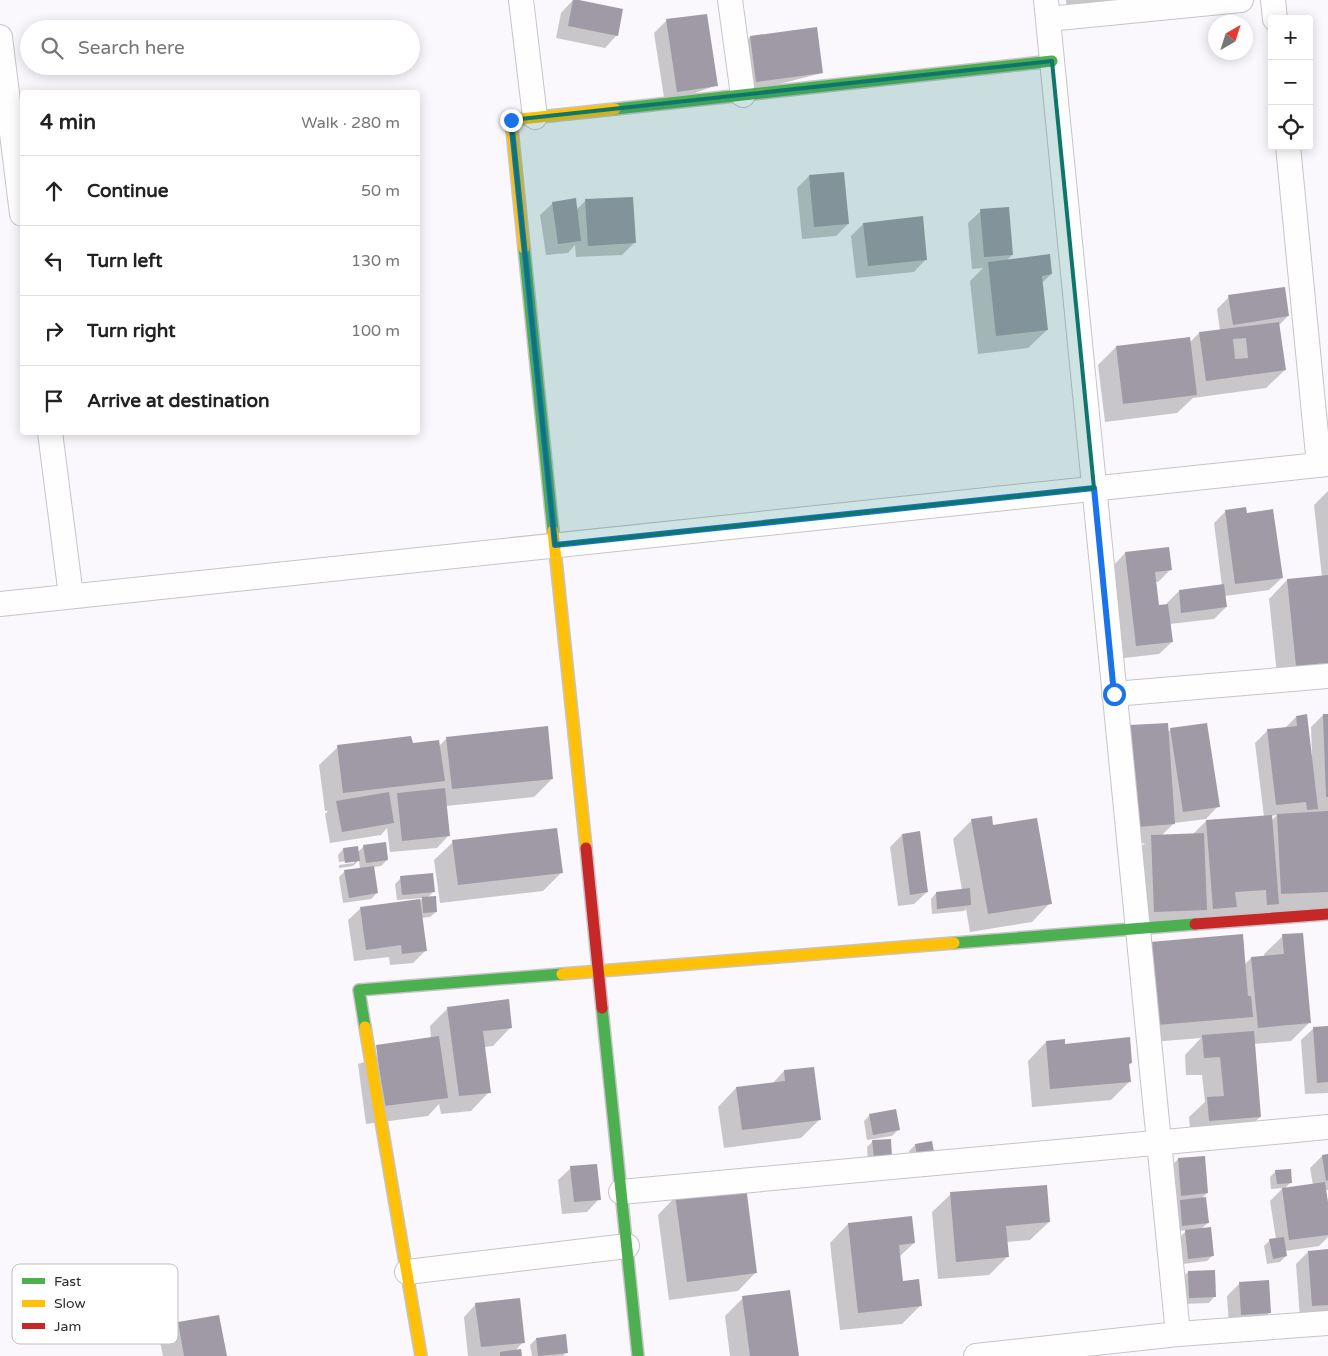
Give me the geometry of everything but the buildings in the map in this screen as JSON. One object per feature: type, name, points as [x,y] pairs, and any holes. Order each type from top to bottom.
[{"type":"street","points":[[521,0],[535,117]]},
{"type":"street","points":[[730,0],[743,95]]},
{"type":"street","points":[[1178,1334],[1047,9],[1241,0]]},
{"type":"street","points":[[1273,0],[1275,15]]},
{"type":"street","points":[[0,37],[20,198]]},
{"type":"street","points":[[638,1356],[511,120],[1052,61]]},
{"type":"street","points":[[0,604],[1324,464],[1288,150]]},
{"type":"street","points":[[50,435],[71,596]]},
{"type":"street","points":[[1114,694],[1328,676]]},
{"type":"street","points":[[421,1356],[359,990],[1328,914]]},
{"type":"street","points":[[622,1192],[1328,1127]]},
{"type":"street","points":[[407,1272],[627,1246]]},
{"type":"street","points":[[976,1356],[1178,1334],[1328,1323]]},
{"type":"highlighted area","points":[[1052,61],[1094,488],[555,545],[511,120]]},
{"type":"traffic: fast","points":[[615,109],[1052,61]]},
{"type":"traffic: fast","points":[[524,248],[553,531]]},
{"type":"traffic: fast","points":[[954,943],[1195,924]]},
{"type":"traffic: fast","points":[[365,1027],[359,990],[562,974]]},
{"type":"traffic: fast","points":[[602,1008],[638,1356]]},
{"type":"traffic: slow","points":[[524,248],[511,120],[615,109]]},
{"type":"traffic: slow","points":[[553,531],[586,848]]},
{"type":"traffic: slow","points":[[562,974],[954,943]]},
{"type":"traffic: slow","points":[[365,1027],[421,1356]]},
{"type":"traffic: jam","points":[[586,848],[602,1008]]},
{"type":"traffic: jam","points":[[1195,924],[1328,914]]},
{"type":"route","points":[[511,120],[555,545],[1094,488],[1114,694]]}]
